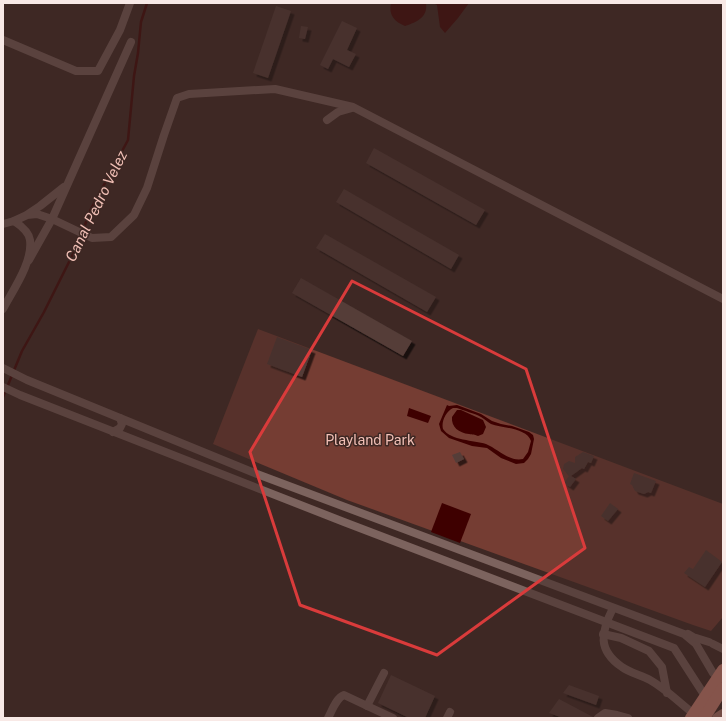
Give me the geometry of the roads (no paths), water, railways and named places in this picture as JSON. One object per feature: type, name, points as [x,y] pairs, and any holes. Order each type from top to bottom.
[{"type":"highway","points":[[699,717],[705,696],[721,675]]},
{"type":"highway","points":[[699,717],[723,688]]},
{"type":"highway","points":[[699,717],[723,696]]},
{"type":"main road","points":[[717,718],[723,714]]},
{"type":"street","points":[[3,40],[76,71],[98,71],[120,30],[130,3]]},
{"type":"street","points":[[3,309],[52,219],[131,42]]},
{"type":"street","points":[[26,215],[37,214],[52,219],[92,238],[111,237],[134,215],[147,188],[177,98],[189,94],[275,89],[352,107],[723,299]]},
{"type":"street","points":[[327,120],[338,112],[352,107]]},
{"type":"street","points":[[3,224],[14,221],[26,215],[66,185]]},
{"type":"street","points":[[14,221],[27,232],[30,239],[29,260]]},
{"type":"street","points":[[4,368],[27,380],[257,474],[684,634],[696,644],[713,673],[721,675]]},
{"type":"street","points":[[3,388],[358,527],[674,648],[705,696]]},
{"type":"street","points":[[113,432],[120,428],[122,424],[120,418]]},
{"type":"street","points":[[135,440],[136,433],[142,427]]},
{"type":"street","points":[[613,608],[606,621],[603,634],[603,644],[611,657],[622,667],[650,680],[699,717]]},
{"type":"street","points":[[685,632],[693,637],[723,649]]},
{"type":"street","points":[[603,634],[621,638],[649,651],[662,667],[667,693]]},
{"type":"street","points":[[367,706],[384,673]]},
{"type":"street","points":[[328,718],[340,696],[344,695],[393,718]]},
{"type":"street","points":[[598,718],[605,713],[617,714],[628,718]]},
{"type":"waterway","name":"Canal Pedro Velez","points":[[3,397],[22,351],[44,312],[77,246],[91,209],[128,140],[141,22],[147,3]]},
{"type":"park label","name":"Playland Park","points":[[370,440]]}]
